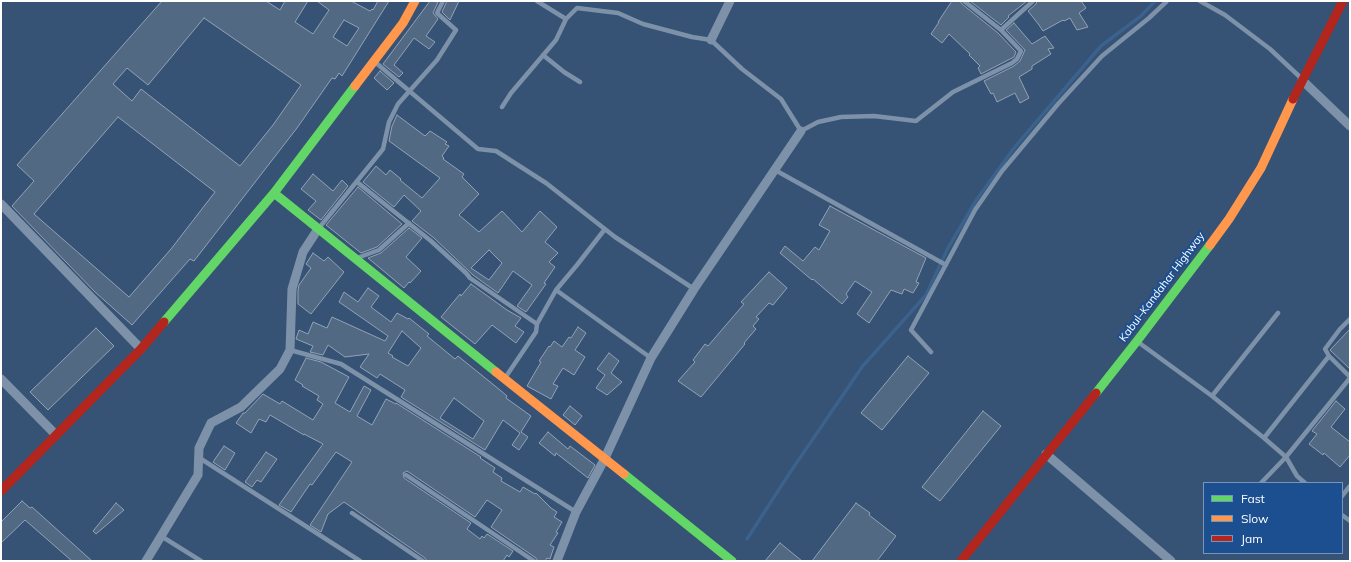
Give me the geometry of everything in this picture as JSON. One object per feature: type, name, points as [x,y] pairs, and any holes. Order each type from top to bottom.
[{"type":"street","points":[[1,491],[141,349],[274,193],[403,23],[415,1]]},
{"type":"street","points":[[711,40],[730,1]]},
{"type":"street","name":"Kabul–Kandahar Highway","points":[[961,561],[1136,341],[1229,219],[1261,168],[1302,80],[1343,1]]},
{"type":"street","points":[[1302,80],[1350,126]]},
{"type":"street","points":[[557,561],[576,512],[604,460],[651,358],[694,288],[801,131]]},
{"type":"street","points":[[274,193],[604,460],[732,561]]},
{"type":"street","points":[[1,204],[141,349]]},
{"type":"street","points":[[146,561],[198,475],[199,448],[211,423],[241,407],[280,369],[290,350],[292,289],[304,252],[318,229]]},
{"type":"street","points":[[1,379],[56,435]]},
{"type":"street","points":[[1046,454],[1171,561]]},
{"type":"lane","points":[[318,229],[383,149],[389,122],[398,104],[437,60],[456,30],[437,13],[443,1]]},
{"type":"lane","points":[[537,1],[566,19]]},
{"type":"lane","points":[[502,107],[511,93],[556,40],[566,19],[577,8],[618,12],[643,24],[692,38],[711,40],[742,69],[781,99],[801,131],[818,122],[841,117],[874,116],[916,121],[953,92],[1012,63],[1017,59],[1021,51],[1001,30],[964,1]]},
{"type":"lane","points":[[1001,30],[1033,1]]},
{"type":"lane","points":[[931,352],[911,330],[975,210],[1002,170],[1058,104],[1102,56],[1149,18],[1167,1]]},
{"type":"lane","points":[[1200,1],[1225,15],[1270,49],[1302,80]]},
{"type":"lane","points":[[543,55],[564,72],[580,82]]},
{"type":"lane","points":[[374,61],[478,149],[496,151],[546,183],[605,229],[694,288]]},
{"type":"lane","points":[[775,170],[946,265]]},
{"type":"lane","points":[[357,182],[409,223],[443,252],[470,278],[537,324]]},
{"type":"lane","points":[[355,258],[379,250],[409,223]]},
{"type":"lane","points":[[504,379],[536,332],[537,324],[556,290],[605,229]]},
{"type":"lane","points":[[556,290],[651,358]]},
{"type":"lane","points":[[1212,396],[1278,313]]},
{"type":"lane","points":[[1263,482],[1286,457],[1350,378],[1329,356],[1325,349],[1350,319]]},
{"type":"lane","points":[[1136,341],[1212,396],[1264,438],[1286,457],[1298,476],[1304,482]]},
{"type":"lane","points":[[290,350],[341,364],[576,512]]},
{"type":"lane","points":[[1264,438],[1329,356]]},
{"type":"lane","points":[[198,457],[360,561]]},
{"type":"lane","points":[[406,475],[534,561]]},
{"type":"lane","points":[[1343,495],[1350,486]]},
{"type":"lane","points":[[352,513],[421,560]]},
{"type":"lane","points":[[161,536],[201,561]]},
{"type":"building","points":[[162,1],[266,1],[280,10],[285,1],[308,1],[295,22],[313,34],[329,10],[317,1],[351,1],[370,11],[372,9],[373,10],[378,1],[389,1],[342,76],[339,73],[335,79],[332,78],[297,128],[194,261],[190,259],[132,325],[95,292],[12,206],[34,181],[17,165]],"holes":[[[204,18],[301,85],[273,125],[240,166],[141,89],[132,101],[113,84],[127,68],[148,85]],[[344,20],[359,28],[347,46],[333,37]],[[118,117],[215,192],[171,249],[129,297],[34,214]]]},
{"type":"building","points":[[430,1],[438,2],[433,13],[438,19],[426,36],[435,42],[429,49],[414,38],[394,65],[403,73],[399,77],[383,64]]},
{"type":"building","points":[[447,1],[459,1],[450,20],[442,12]]},
{"type":"building","points":[[952,1],[960,1],[998,33],[1016,52],[1014,57],[981,74],[978,68],[980,66],[949,34],[942,43],[931,34]]},
{"type":"building","points":[[970,1],[1027,1],[1008,16],[1009,17],[1001,25]]},
{"type":"building","points":[[1037,1],[1081,1],[1086,8],[1079,13],[1088,27],[1077,30],[1070,18],[1064,21],[1063,20],[1043,31],[1028,11],[1036,4]]},
{"type":"building","points":[[1014,23],[1032,44],[1045,36],[1054,48],[1048,49],[1051,54],[1032,66],[1032,69],[1019,77],[1029,98],[1020,103],[1015,93],[997,102],[993,93],[991,94],[984,81],[1014,66],[1020,61],[1025,50],[1006,30]]},
{"type":"building","points":[[380,71],[394,83],[387,90],[374,78]]},
{"type":"building","points":[[397,115],[425,136],[430,131],[447,142],[445,144],[449,146],[442,156],[444,158],[443,159],[464,174],[462,177],[479,194],[459,215],[479,232],[502,211],[522,232],[540,211],[557,227],[545,242],[558,253],[549,262],[555,267],[544,283],[546,284],[526,312],[517,306],[532,285],[513,271],[498,293],[473,275],[434,238],[412,221],[421,211],[404,195],[394,207],[363,182],[376,166],[386,175],[390,170],[422,198],[440,178],[389,141],[392,126]],"holes":[[[489,250],[502,263],[489,280],[471,268]]]},
{"type":"building","points":[[313,174],[333,191],[342,180],[348,186],[321,220],[308,210],[316,201],[301,189]]},
{"type":"building","points":[[358,187],[402,224],[377,247],[361,253],[326,225]]},
{"type":"building","points":[[830,206],[926,258],[916,282],[919,283],[913,293],[904,289],[902,294],[891,290],[869,323],[857,314],[872,292],[855,281],[846,294],[848,297],[842,304],[780,253],[785,246],[803,261],[815,247],[819,250],[830,231],[819,225]]},
{"type":"building","points":[[409,228],[422,238],[406,257],[421,271],[404,288],[368,258],[381,253]]},
{"type":"building","points":[[313,253],[324,261],[328,257],[344,272],[311,314],[298,304],[298,290],[299,285],[311,268],[306,264]]},
{"type":"building","points":[[769,272],[787,288],[773,305],[769,303],[756,317],[759,319],[753,326],[756,329],[701,397],[678,381],[695,362],[693,360],[705,344],[708,346],[744,304],[741,302]]},
{"type":"building","points":[[471,284],[507,310],[521,318],[515,326],[524,332],[516,343],[492,325],[475,344],[441,317],[460,294],[461,296]]},
{"type":"building","points":[[368,288],[379,296],[371,307],[391,322],[397,313],[408,319],[409,318],[429,334],[427,336],[455,359],[458,356],[507,396],[506,398],[531,416],[521,432],[528,437],[519,450],[512,445],[520,433],[503,420],[485,450],[401,397],[405,390],[380,374],[377,378],[360,367],[369,354],[345,357],[328,345],[323,355],[310,352],[313,346],[296,339],[299,330],[308,334],[313,322],[327,328],[332,317],[385,341],[388,336],[339,302],[344,292],[358,302]],"holes":[[[402,331],[421,348],[408,366],[388,353]],[[454,398],[484,421],[473,439],[440,418]]]},
{"type":"building","points":[[578,327],[586,333],[575,350],[585,357],[574,375],[563,368],[553,384],[558,386],[551,399],[527,386],[541,362],[539,361],[549,346],[550,347],[554,341],[562,347],[569,337],[571,338]]},
{"type":"building","points":[[96,328],[114,346],[48,410],[30,392]]},
{"type":"building","points":[[1350,329],[1350,369],[1330,350]]},
{"type":"building","points":[[609,353],[619,361],[611,373],[622,382],[607,395],[596,388],[605,375],[597,369]]},
{"type":"building","points":[[908,356],[929,373],[882,430],[861,413]]},
{"type":"building","points":[[306,358],[321,362],[349,377],[335,403],[350,412],[364,386],[371,390],[357,416],[372,425],[386,399],[396,403],[481,457],[480,458],[495,468],[493,472],[502,478],[501,481],[520,492],[523,487],[535,494],[536,493],[557,512],[554,517],[562,522],[556,532],[558,533],[550,545],[554,547],[550,559],[547,558],[545,561],[538,561],[536,558],[491,527],[502,510],[487,500],[475,517],[407,471],[403,473],[404,478],[471,523],[467,529],[480,539],[482,536],[484,538],[487,534],[513,551],[509,557],[507,555],[503,561],[427,561],[425,558],[344,502],[328,514],[321,532],[310,525],[352,462],[336,452],[312,485],[310,484],[291,512],[279,505],[323,444],[304,435],[270,415],[266,422],[259,419],[251,433],[236,423],[243,413],[245,413],[263,394],[280,404],[282,401],[313,420],[323,404],[317,400],[319,396],[295,380]]},
{"type":"building","points":[[1336,401],[1345,409],[1331,427],[1350,442],[1350,455],[1340,467],[1324,453],[1323,455],[1309,444],[1317,434],[1312,431]]},
{"type":"building","points":[[570,406],[582,416],[575,425],[563,415]]},
{"type":"building","points":[[983,411],[1001,426],[940,501],[922,487]]},
{"type":"building","points":[[548,432],[568,449],[570,446],[595,465],[588,478],[556,453],[555,456],[539,443]]},
{"type":"building","points":[[224,446],[235,453],[225,470],[213,462]]},
{"type":"building","points":[[266,452],[277,459],[261,482],[257,480],[252,487],[245,482]]},
{"type":"building","points":[[22,501],[30,508],[32,507],[92,561],[72,561],[25,520],[1,543],[1,522]]},
{"type":"building","points":[[116,503],[124,510],[96,534],[93,531]]},
{"type":"building","points":[[856,503],[896,536],[877,561],[812,561]]},
{"type":"building","points":[[780,543],[802,561],[765,561]]},
{"type":"waterway","points":[[747,539],[789,474],[862,367],[926,295],[948,248],[977,199],[1014,148],[1101,46],[1141,16],[1155,1]]},
{"type":"traffic: fast","points":[[164,322],[274,193],[355,86]]},
{"type":"traffic: fast","points":[[274,193],[496,372]]},
{"type":"traffic: fast","points":[[1096,393],[1210,245]]},
{"type":"traffic: fast","points":[[624,474],[732,561]]},
{"type":"traffic: slow","points":[[355,86],[403,23],[415,1]]},
{"type":"traffic: slow","points":[[1210,245],[1229,219],[1261,168],[1293,99]]},
{"type":"traffic: slow","points":[[496,372],[624,474]]},
{"type":"traffic: jam","points":[[1293,99],[1343,1]]},
{"type":"traffic: jam","points":[[1,491],[141,349],[164,322]]},
{"type":"traffic: jam","points":[[961,561],[1096,393]]}]
